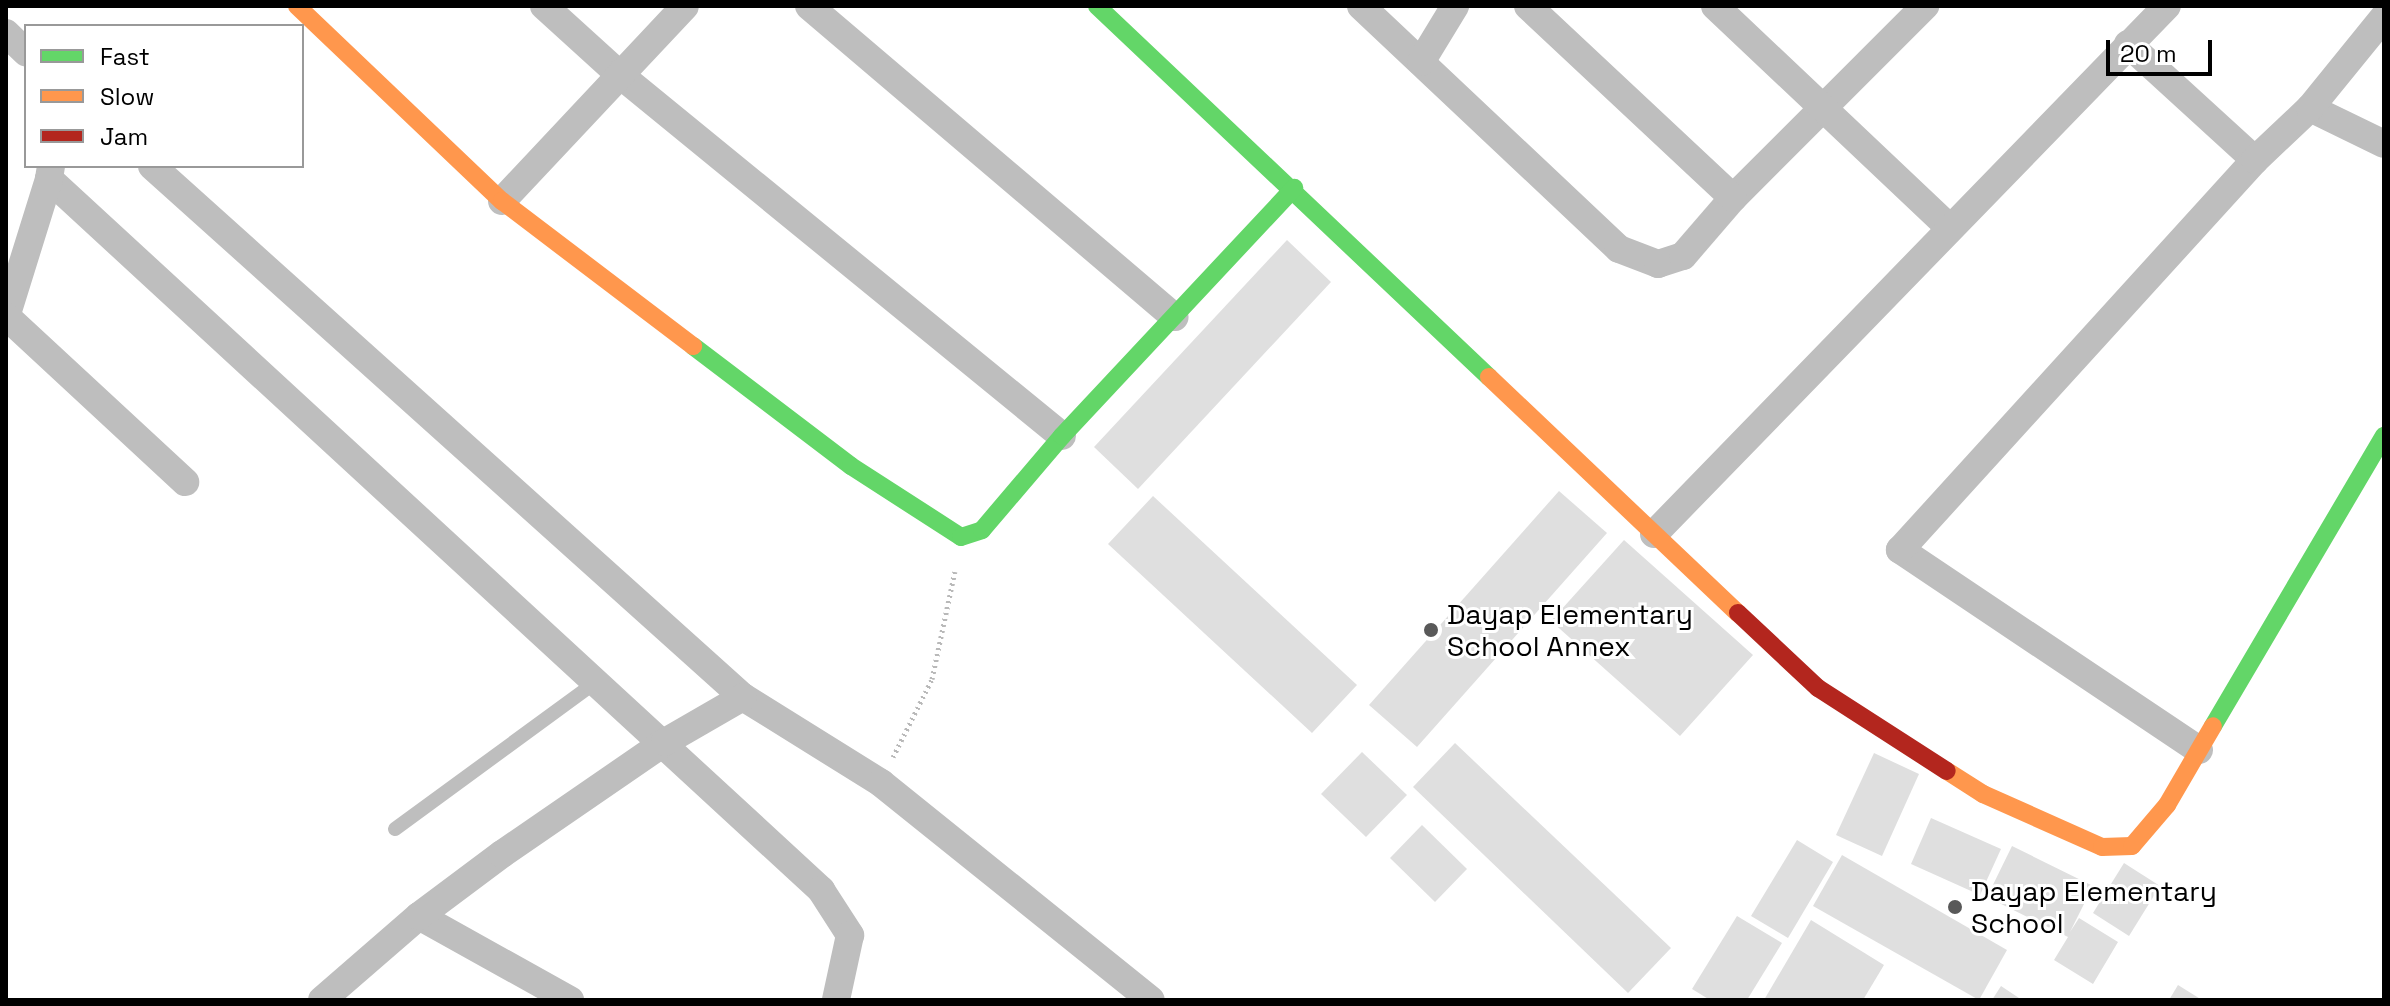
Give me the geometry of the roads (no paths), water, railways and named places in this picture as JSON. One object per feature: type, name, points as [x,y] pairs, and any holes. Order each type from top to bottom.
[{"type":"street","points":[[297,6],[502,201],[851,466],[961,537],[982,530],[1062,436],[1294,188]]},
{"type":"street","points":[[544,6],[619,74],[1062,436]]},
{"type":"street","points":[[502,201],[685,6]]},
{"type":"street","points":[[809,6],[1174,317]]},
{"type":"street","points":[[1097,6],[1294,188],[1766,644],[1861,718],[1983,794],[2102,847],[2132,846],[2167,805],[2384,436]]},
{"type":"street","points":[[1361,6],[1619,249],[1658,264],[1683,256],[1733,198],[1925,6]]},
{"type":"street","points":[[1421,62],[1455,6]]},
{"type":"street","points":[[1528,6],[1733,198]]},
{"type":"street","points":[[1715,6],[1950,228]]},
{"type":"street","points":[[1654,534],[2167,6]]},
{"type":"street","points":[[2199,750],[1900,550],[2255,160],[2310,108],[2384,17]]},
{"type":"street","points":[[6,33],[24,50]]},
{"type":"street","points":[[2128,44],[2255,160]]},
{"type":"street","points":[[2310,108],[2384,144]]},
{"type":"street","points":[[154,168],[743,697],[881,783],[1151,1000]]},
{"type":"street","points":[[185,482],[6,317],[50,172],[821,890],[850,935],[836,1000]]},
{"type":"street","points":[[322,1000],[419,916],[665,742],[743,697]]},
{"type":"street","points":[[419,916],[570,1000]]},
{"type":"lane","points":[[395,829],[597,681]]},
{"type":"place","name":"Dayap Elementary School Annex","points":[[1431,630]]},
{"type":"place","name":"Dayap Elementary School","points":[[1955,907]]}]
